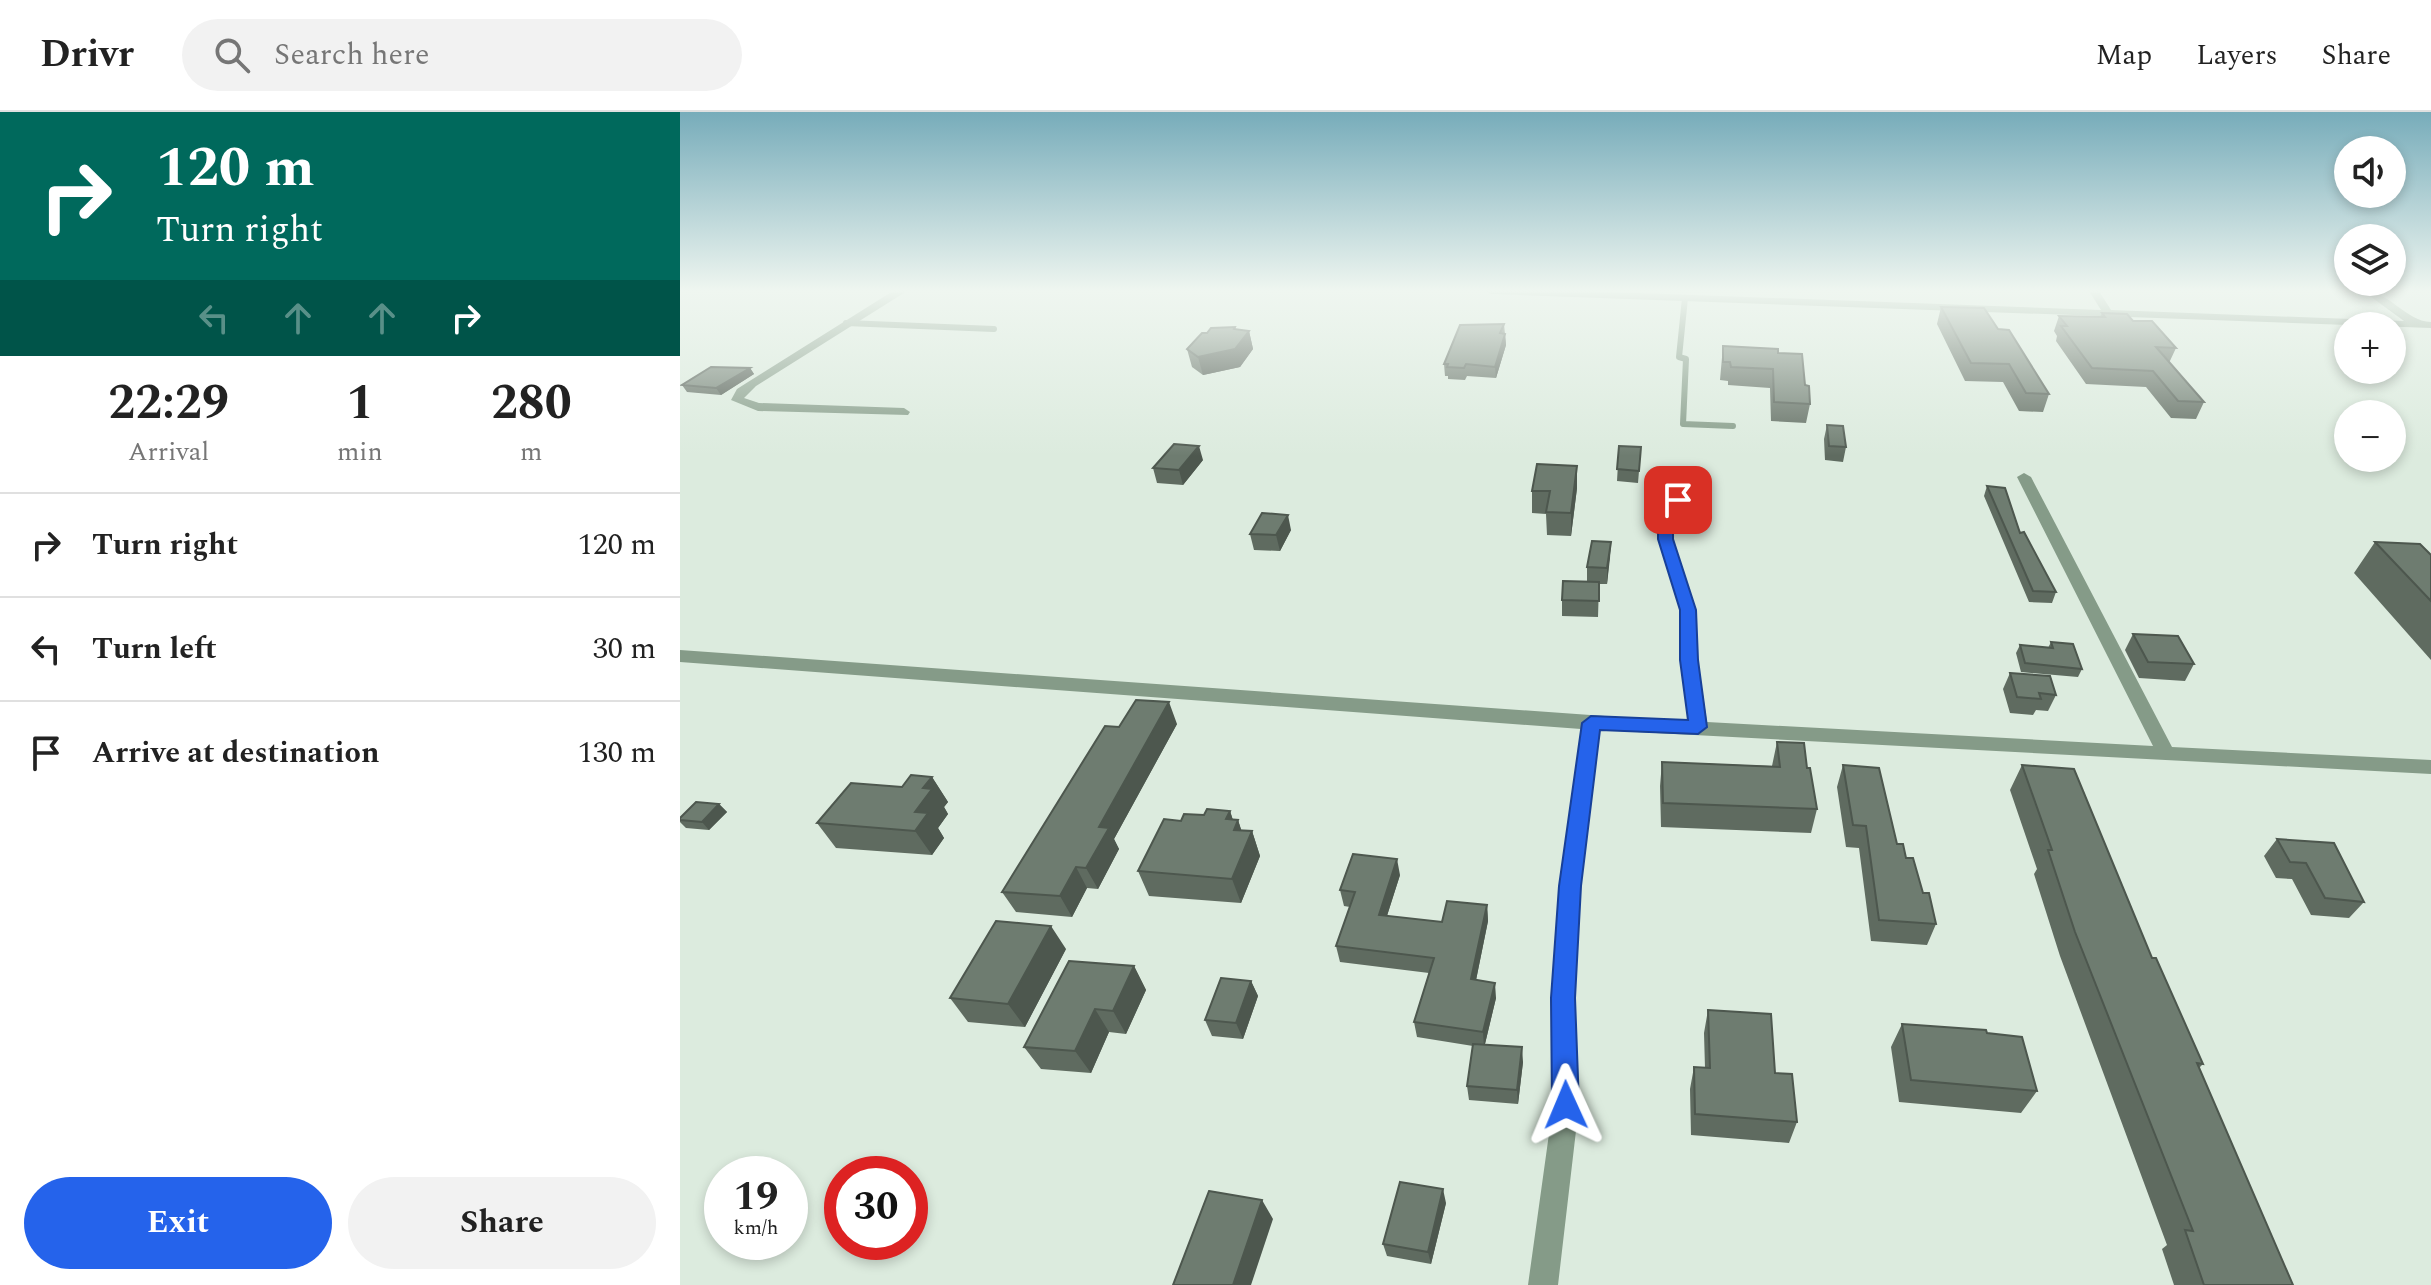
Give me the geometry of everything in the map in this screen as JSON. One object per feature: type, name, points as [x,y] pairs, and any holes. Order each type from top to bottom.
[{"type":"street","points":[[811,346],[741,392],[737,400],[758,407],[904,412]]},
{"type":"street","points":[[1684,473],[1683,487],[1666,525],[1666,539],[1688,610],[1689,660],[1698,727]]},
{"type":"street","points":[[2024,477],[2165,751]]},
{"type":"street","points":[[680,656],[1591,723],[2431,767]]},
{"type":"street","points":[[1543,1285],[1566,1105],[1563,998],[1570,886],[1591,723]]},
{"type":"lane","points":[[1680,346],[1679,357],[1686,359],[1683,424],[1733,426]]},
{"type":"building","points":[[1190,346],[1238,346],[1235,349],[1198,357],[1187,349]]},
{"type":"building","points":[[1451,346],[1501,346],[1495,367],[1466,364],[1464,368],[1447,367],[1448,364],[1444,364]]},
{"type":"building","points":[[1723,346],[1778,349],[1778,353],[1802,354],[1810,404],[1774,402],[1773,369],[1731,367],[1730,362],[1723,362]]},
{"type":"building","points":[[1962,346],[2019,346],[2049,394],[2026,393],[2009,364],[1971,363]]},
{"type":"building","points":[[2076,346],[2174,346],[2176,348],[2156,347],[2204,402],[2178,401],[2153,371],[2092,368]]},
{"type":"building","points":[[711,367],[750,368],[716,388],[682,385]]},
{"type":"building","points":[[1827,425],[1843,426],[1846,447],[1829,446]]},
{"type":"building","points":[[1174,444],[1199,446],[1179,470],[1153,468]]},
{"type":"building","points":[[1619,446],[1641,447],[1639,471],[1617,469]]},
{"type":"building","points":[[1537,464],[1577,466],[1571,513],[1546,512],[1550,491],[1532,491]]},
{"type":"building","points":[[1987,486],[2005,488],[2020,533],[2024,532],[2056,592],[2033,591]]},
{"type":"building","points":[[1262,513],[1288,515],[1276,535],[1250,534]]},
{"type":"building","points":[[1592,541],[1611,542],[1607,568],[1587,567]]},
{"type":"building","points":[[2375,542],[2420,544],[2431,555],[2431,601]]},
{"type":"building","points":[[1563,581],[1599,582],[1599,601],[1562,600]]},
{"type":"building","points":[[2133,634],[2178,636],[2194,664],[2148,662]]},
{"type":"building","points":[[2051,642],[2073,644],[2082,669],[2025,663],[2020,645],[2053,648]]},
{"type":"building","points":[[2010,673],[2050,676],[2056,695],[2039,693],[2041,699],[2017,697]]},
{"type":"building","points":[[1136,700],[1169,702],[1099,827],[1109,828],[1086,868],[1076,867],[1060,896],[1002,892],[1105,726],[1119,727]]},
{"type":"building","points":[[1777,742],[1804,743],[1817,809],[1663,803],[1662,762],[1780,767]]},
{"type":"building","points":[[1843,765],[1879,768],[1897,844],[1903,844],[1906,858],[1913,858],[1923,893],[1929,893],[1936,924],[1879,920],[1866,826],[1853,825]]},
{"type":"building","points":[[2022,765],[2074,769],[2152,958],[2156,958],[2203,1064],[2197,1063],[2293,1285],[2204,1285],[2185,1230],[2193,1231],[2075,932],[2048,850],[2052,850]]},
{"type":"building","points":[[911,775],[932,777],[923,788],[932,789],[915,812],[928,813],[915,831],[817,823],[851,783],[902,787]]},
{"type":"building","points":[[696,802],[719,804],[702,822],[680,820],[680,818]]},
{"type":"building","points":[[1207,809],[1230,811],[1226,819],[1238,820],[1234,830],[1252,831],[1232,879],[1138,871],[1164,819],[1181,821],[1184,814],[1204,815]]},
{"type":"building","points":[[2277,839],[2334,843],[2364,902],[2325,898],[2306,863],[2290,862]]},
{"type":"building","points":[[1353,854],[1397,859],[1379,915],[1442,922],[1447,901],[1487,905],[1471,979],[1495,983],[1483,1032],[1414,1022],[1434,958],[1336,946],[1355,892],[1340,890]]},
{"type":"building","points":[[996,921],[1051,926],[1008,1004],[950,998]]},
{"type":"building","points":[[1069,961],[1134,966],[1113,1011],[1095,1009],[1075,1051],[1024,1047]]},
{"type":"building","points":[[1221,978],[1251,981],[1236,1023],[1205,1020]]},
{"type":"building","points":[[1708,1010],[1771,1014],[1775,1073],[1792,1074],[1797,1122],[1695,1114],[1694,1067],[1710,1068]]},
{"type":"building","points":[[1902,1024],[1986,1030],[1987,1033],[2022,1037],[2037,1091],[1911,1080]]},
{"type":"building","points":[[1473,1044],[1522,1047],[1517,1090],[1467,1086]]},
{"type":"building","points":[[1400,1182],[1443,1189],[1428,1252],[1383,1244]]},
{"type":"building","points":[[1209,1191],[1262,1200],[1233,1285],[1173,1285]]},
{"type":"route","points":[[1566,1105],[1563,998],[1570,886],[1591,723],[1698,727],[1689,660],[1688,610],[1666,539],[1666,525],[1678,500]]}]
